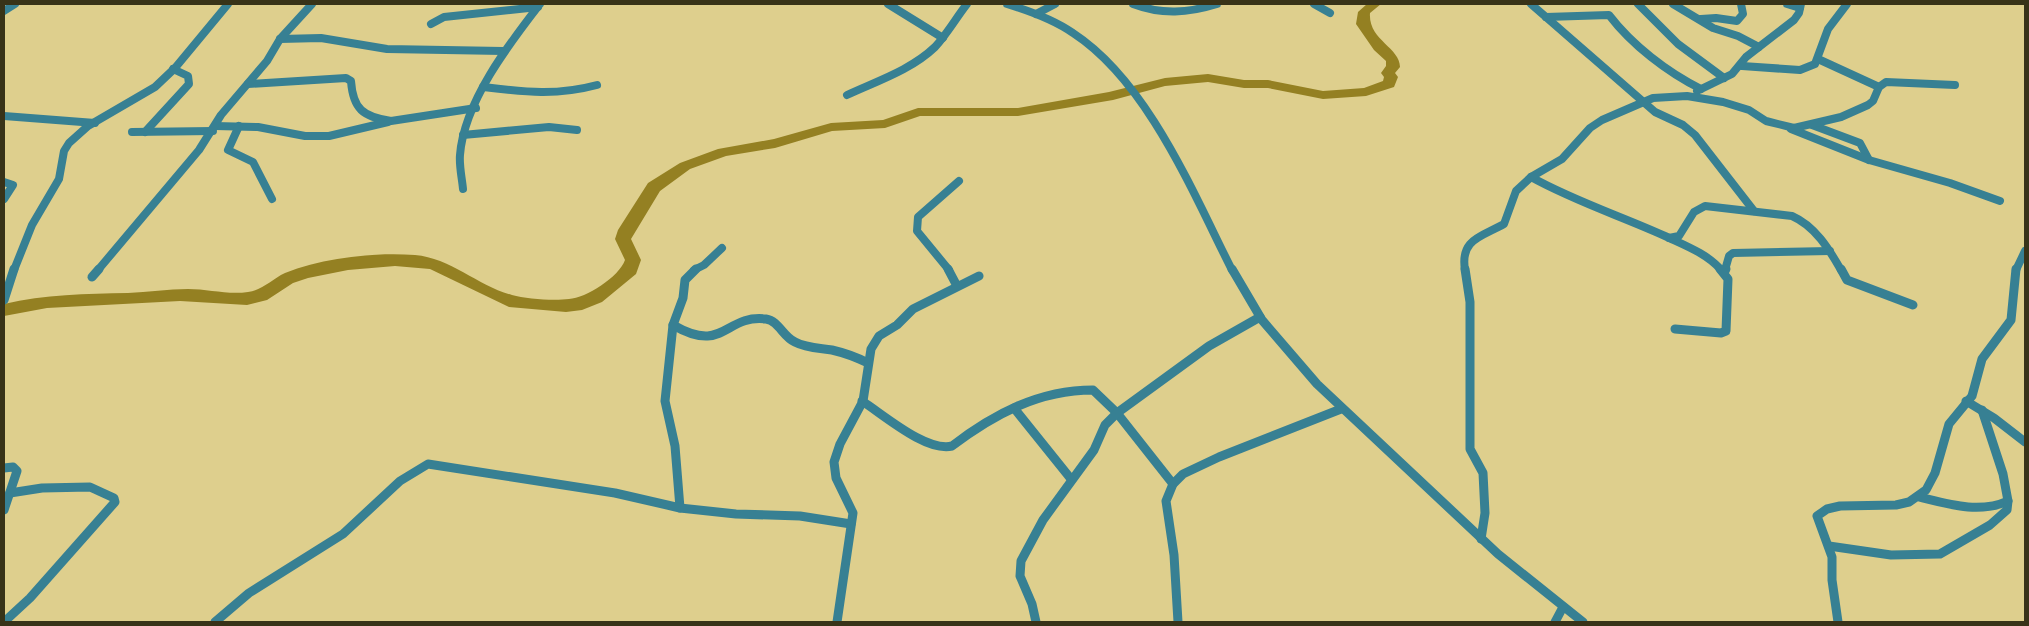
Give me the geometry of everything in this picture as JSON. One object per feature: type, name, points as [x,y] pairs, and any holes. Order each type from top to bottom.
[{"type":"street","points":[[4,11],[15,4]]},
{"type":"street","points":[[4,300],[26,239],[37,215],[59,179],[64,150],[73,139],[95,123],[131,104],[155,87],[173,69],[228,4]]},
{"type":"street","points":[[92,277],[267,61],[280,39],[312,4]]},
{"type":"street","points":[[888,4],[943,38]]},
{"type":"street","points":[[847,94],[903,68],[943,38],[967,4]]},
{"type":"street","points":[[1007,4],[1036,14],[1079,36],[1107,62],[1145,110],[1191,185],[1230,264],[1260,317],[1298,364],[1341,409],[1509,566],[1582,622]]},
{"type":"street","points":[[1036,14],[1055,4]]},
{"type":"street","points":[[1133,4],[1148,11],[1173,14],[1217,4]]},
{"type":"street","points":[[1314,4],[1330,13]]},
{"type":"street","points":[[1531,4],[1661,117],[1684,126],[1695,135],[1739,189],[1754,211]]},
{"type":"street","points":[[1638,4],[1653,22],[1680,46],[1724,78]]},
{"type":"street","points":[[1673,4],[1713,28],[1738,36],[1759,47]]},
{"type":"street","points":[[1701,20],[1716,18],[1737,21],[1743,14],[1741,4]]},
{"type":"street","points":[[1687,96],[1724,78],[1742,66],[1746,57],[1794,20],[1801,6],[1787,4]]},
{"type":"street","points":[[1742,66],[1800,70],[1815,64],[1828,28],[1847,4]]},
{"type":"street","points":[[431,24],[444,17],[539,5]]},
{"type":"street","points":[[463,189],[460,156],[463,135],[476,108],[483,87],[503,51],[539,5]]},
{"type":"street","points":[[1546,18],[1609,15],[1624,34],[1685,81],[1701,89]]},
{"type":"street","points":[[280,39],[321,38],[387,49],[503,51]]},
{"type":"street","points":[[1818,59],[1879,87]]},
{"type":"street","points":[[145,132],[189,84],[188,76],[173,69]]},
{"type":"street","points":[[248,84],[346,78],[351,81],[352,99],[358,108],[378,119],[391,122]]},
{"type":"street","points":[[1789,128],[1811,125],[1841,117],[1868,105],[1873,102],[1879,87],[1892,80],[1955,85]]},
{"type":"street","points":[[483,87],[537,94],[571,92],[597,85]]},
{"type":"street","points":[[1481,539],[1485,513],[1483,473],[1470,449],[1470,302],[1463,256],[1468,244],[1504,224],[1512,210],[1516,191],[1531,177],[1562,159],[1590,128],[1602,120],[1663,96],[1687,96],[1733,105],[1758,114],[1766,120],[1869,160],[1950,183],[2000,201]]},
{"type":"street","points":[[132,132],[239,126],[322,136],[476,108]]},
{"type":"street","points":[[4,116],[95,123]]},
{"type":"street","points":[[1811,125],[1860,143],[1869,160]]},
{"type":"street","points":[[239,126],[228,150],[253,162],[272,199]]},
{"type":"street","points":[[463,135],[549,128],[577,130]]},
{"type":"street","points":[[1531,177],[1559,192],[1669,238],[1710,260],[1725,271],[1728,279],[1726,331],[1721,333],[1675,329]]},
{"type":"street","points":[[957,286],[944,262],[917,231],[918,217],[960,181]]},
{"type":"street","points":[[4,182],[13,184],[4,199]]},
{"type":"street","points":[[1669,238],[1679,236],[1694,212],[1698,208],[1705,206],[1799,218],[1830,251],[1848,280],[1913,305]]},
{"type":"street","points":[[680,508],[675,446],[666,401],[673,325],[683,298],[685,280],[692,271],[710,260],[722,248]]},
{"type":"street","points":[[1725,271],[1729,256],[1733,254],[1830,251]]},
{"type":"street","points":[[1919,497],[1939,466],[1943,440],[1950,422],[1975,391],[1977,367],[1986,352],[2004,333],[2012,319],[2016,270],[2025,251]]},
{"type":"street","points":[[836,622],[853,513],[836,478],[834,462],[840,444],[862,401],[871,349],[879,336],[897,325],[913,309],[978,276]]},
{"type":"street","points":[[1036,622],[1032,604],[1020,576],[1022,561],[1043,520],[1071,479],[1094,450],[1105,425],[1117,412],[1209,346],[1260,317]]},
{"type":"street","points":[[673,325],[684,333],[702,338],[722,334],[753,319],[765,318],[778,324],[786,337],[794,342],[843,353],[868,363]]},
{"type":"street","points":[[862,401],[924,440],[940,447],[952,446],[998,413],[1033,400],[1086,390],[1100,395],[1117,412],[1173,484]]},
{"type":"street","points":[[1966,401],[2005,425],[2025,442]]},
{"type":"street","points":[[1014,408],[1071,479]]},
{"type":"street","points":[[1178,622],[1174,555],[1166,501],[1173,484],[1183,474],[1219,457],[1341,409]]},
{"type":"street","points":[[1829,546],[1890,556],[1940,554],[1990,525],[2007,510],[2008,501],[2004,474],[1982,410]]},
{"type":"street","points":[[215,622],[244,594],[335,542],[392,488],[417,469],[428,464],[615,494],[680,508],[736,514],[816,518],[852,524]]},
{"type":"street","points":[[4,468],[13,467],[16,471],[4,510]]},
{"type":"street","points":[[4,622],[30,598],[115,502],[114,498],[90,487],[42,488],[10,493]]},
{"type":"street","points":[[1838,622],[1832,580],[1832,558],[1829,546],[1819,527],[1817,516],[1824,510],[1844,506],[1898,504],[1919,497],[1977,508],[1999,507],[2008,501]]},
{"type":"street","points":[[1555,622],[1563,607]]},
{"type":"waterway","points":[[4,310],[47,302],[77,300],[189,295],[247,299],[270,291],[287,279],[306,273],[348,264],[395,260],[434,264],[509,301],[566,306],[582,304],[596,298],[630,270],[633,260],[623,239],[626,230],[639,214],[641,205],[654,187],[685,166],[723,152],[775,143],[831,127],[885,124],[918,112],[1018,112],[1113,96],[1122,92],[1165,82],[1208,78],[1244,84],[1268,84],[1323,95],[1366,92],[1389,84],[1391,77],[1388,73],[1393,67],[1393,60],[1379,47],[1363,24],[1364,12],[1375,4]]}]
